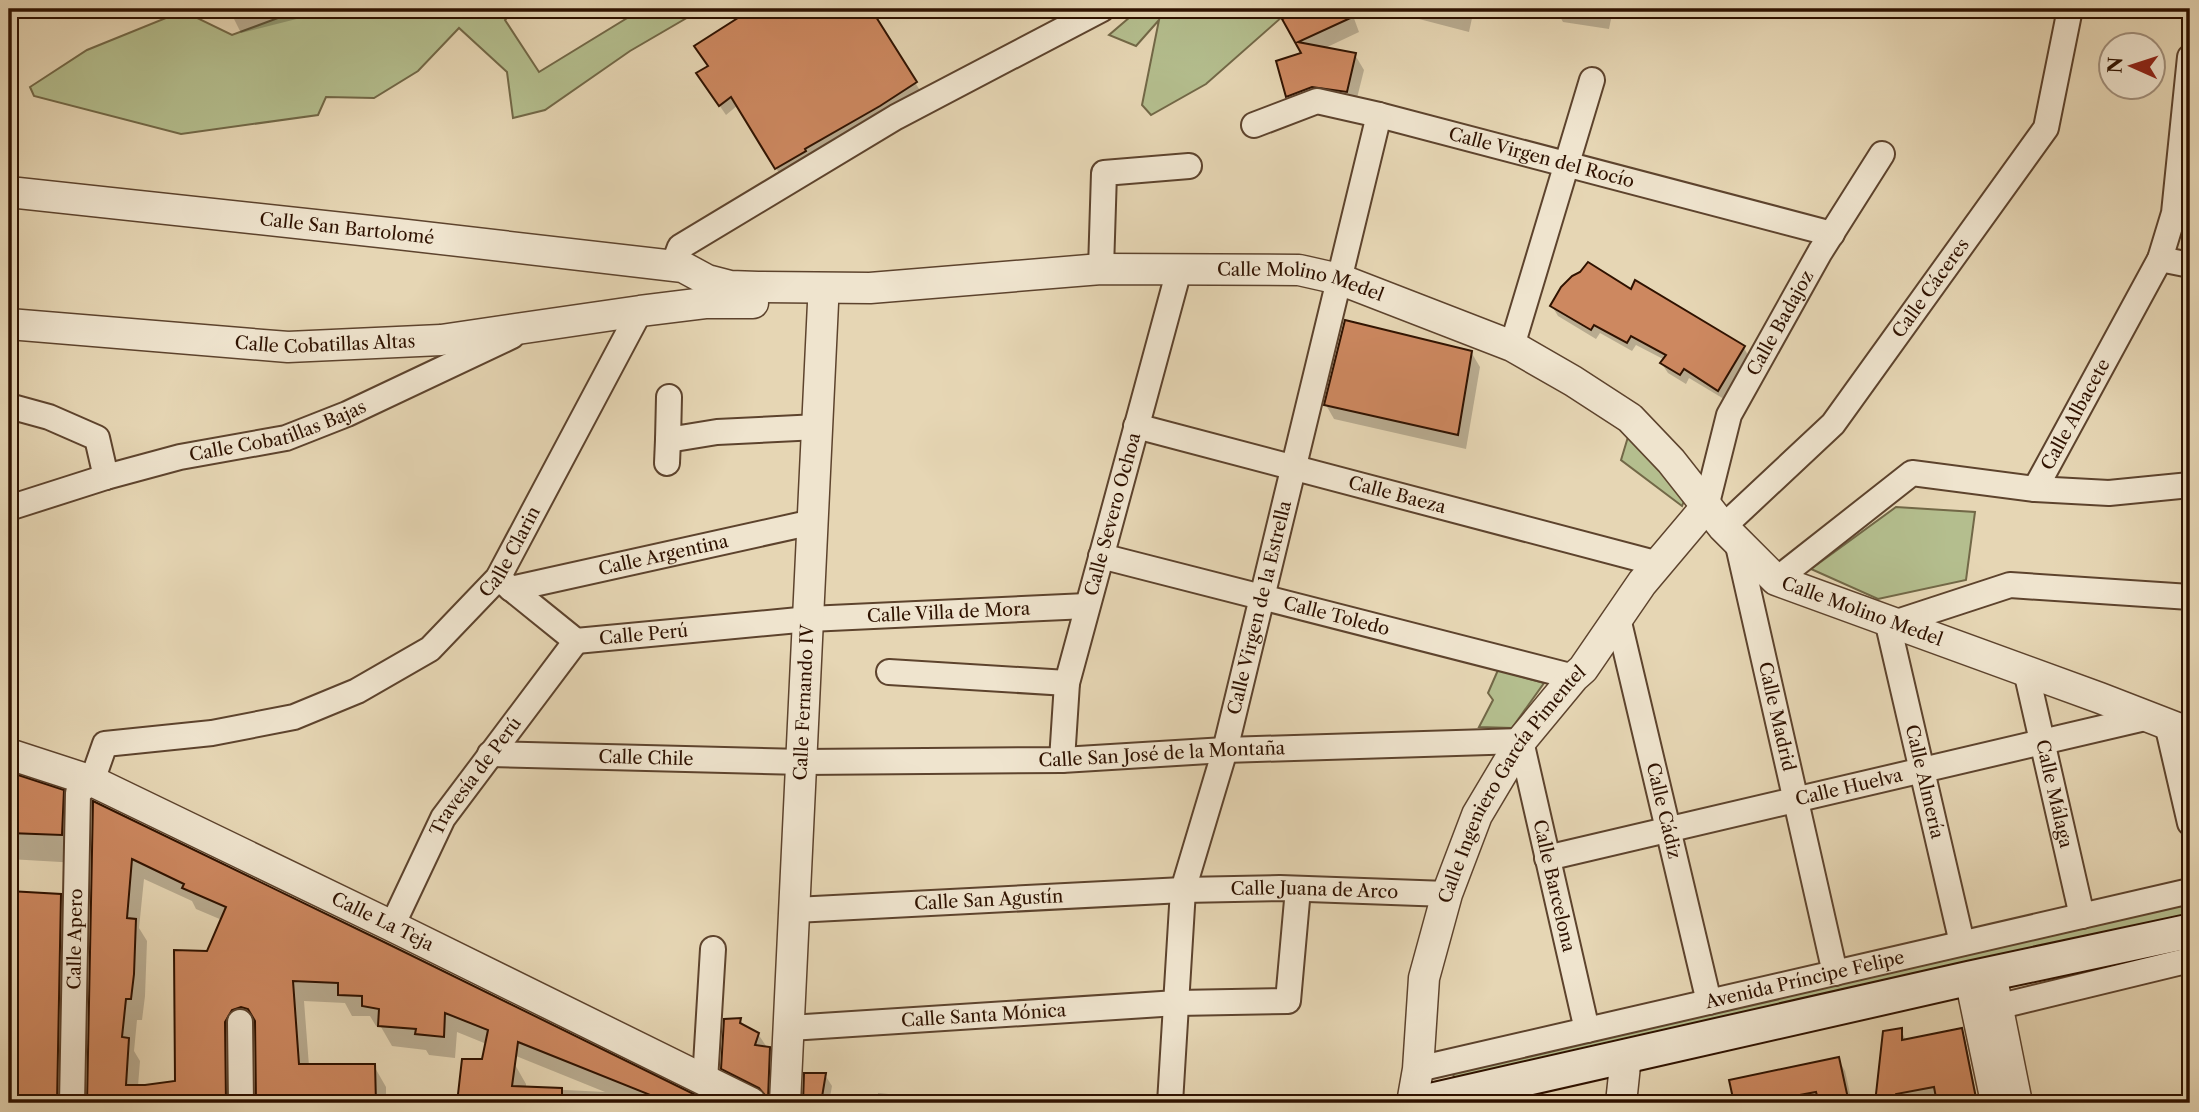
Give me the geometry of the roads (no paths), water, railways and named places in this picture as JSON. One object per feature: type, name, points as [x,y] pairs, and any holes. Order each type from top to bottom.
[{"type":"main road","name":"Avenida Príncipe Felipe","points":[[1419,1103],[1981,976],[2155,953],[2190,931]]},
{"type":"street","points":[[683,267],[677,255],[680,247],[896,117],[1102,9]]},
{"type":"street","name":"Calle Cáceres","points":[[1722,525],[1833,424],[2046,128],[2070,9]]},
{"type":"street","name":"Calle Albacete","points":[[1776,580],[1912,473],[2035,489],[2160,258],[2174,213],[2190,57]]},
{"type":"street","points":[[1512,346],[1592,80]]},
{"type":"street","name":"Calle Virgen del Rocío","points":[[1254,125],[1317,101],[1832,234]]},
{"type":"street","name":"Calle Virgen de la Estrella","points":[[1170,1103],[1183,890],[1225,750],[1379,115]]},
{"type":"street","name":"Calle Badajoz","points":[[1722,525],[1729,415],[1832,234],[1882,154]]},
{"type":"street","points":[[1101,269],[1104,173],[1189,166]]},
{"type":"street","name":"Calle San Bartolomé","points":[[9,192],[683,267]]},
{"type":"street","points":[[2160,258],[2190,265]]},
{"type":"street","name":"Calle Molino Medel","points":[[683,267],[707,281],[730,286],[870,288],[1101,269],[1298,270],[1339,279],[1512,346],[1630,418],[1671,461],[1722,525],[1776,580],[2169,725]]},
{"type":"street","name":"Calle Severo Ochoa","points":[[1062,760],[1067,683],[1178,270]]},
{"type":"street","points":[[640,311],[705,303],[823,303],[864,298],[870,288]]},
{"type":"street","name":"Calle Fernando IV","points":[[785,1103],[823,303]]},
{"type":"street","name":"Calle Cobatillas Altas","points":[[9,324],[288,347],[441,340],[640,311]]},
{"type":"street","name":"Calle Clarin","points":[[92,780],[105,744],[212,733],[294,717],[357,691],[430,649],[505,584],[640,311]]},
{"type":"street","name":"Calle Cobatillas Bajas","points":[[9,508],[180,457],[286,438],[347,414],[535,325]]},
{"type":"street","points":[[669,397],[667,452],[717,432],[818,427]]},
{"type":"street","points":[[9,406],[49,417],[97,438],[106,477]]},
{"type":"street","name":"Calle Baeza","points":[[1136,426],[1659,564]]},
{"type":"street","points":[[2035,489],[2109,493],[2190,485]]},
{"type":"street","name":"Calle Argentina","points":[[505,584],[813,522]]},
{"type":"street","name":"Calle Ingeniero García Pimentel","points":[[1412,1103],[1418,1069],[1424,978],[1447,894],[1477,815],[1521,741],[1583,669],[1659,564],[1722,525]]},
{"type":"street","name":"Calle Madrid","points":[[1722,525],[1796,800],[1835,973]]},
{"type":"street","name":"Calle Toledo","points":[[1101,556],[1574,677]]},
{"type":"street","name":"Calle Perú","points":[[505,584],[576,641],[809,619]]},
{"type":"street","points":[[1890,622],[2010,585],[2190,597]]},
{"type":"street","name":"Calle Villa de Mora","points":[[809,619],[1087,606]]},
{"type":"street","name":"Calle Cádiz","points":[[1618,618],[1709,1002]]},
{"type":"street","name":"Calle Almería","points":[[1890,622],[1921,771],[1962,943]]},
{"type":"street","name":"Travesía de Perú","points":[[392,926],[443,818],[576,641]]},
{"type":"street","name":"Calle Málaga","points":[[2026,671],[2082,916]]},
{"type":"street","points":[[889,672],[1067,683]]},
{"type":"street","points":[[2169,725],[2190,823]]},
{"type":"street","name":"Calle Huelva","points":[[1547,858],[2042,743],[2169,725]]},
{"type":"street","name":"Calle San José de la Montaña","points":[[803,762],[1062,760],[1225,750],[1521,741]]},
{"type":"street","name":"Calle Barcelona","points":[[1521,741],[1587,1030]]},
{"type":"street","name":"Calle La Teja","points":[[9,754],[92,780],[751,1103]]},
{"type":"street","name":"Calle Chile","points":[[490,754],[803,762]]},
{"type":"street","name":"Calle Apero","points":[[72,1103],[78,793],[92,780]]},
{"type":"street","name":"Calle Juana de Arco","points":[[1183,890],[1298,889],[1447,894]]},
{"type":"street","name":"Calle Santa Mónica","points":[[790,1028],[1177,1003],[1288,1001],[1298,889]]},
{"type":"street","name":"Calle San Agustín","points":[[795,910],[1183,890]]},
{"type":"street","name":"Avenida Príncipe Felipe","points":[[1418,1069],[2190,891]]},
{"type":"street","points":[[705,1081],[713,949]]},
{"type":"street","name":"Avenida Príncipe Felipe","points":[[1988,1009],[2155,953],[2190,960]]},
{"type":"street","points":[[1981,976],[1988,1009],[2017,1103]]},
{"type":"street","points":[[1988,1009],[1996,1103]]},
{"type":"street","points":[[240,1022],[241,1103]]},
{"type":"street","points":[[1621,1103],[1626,1056]]}]
